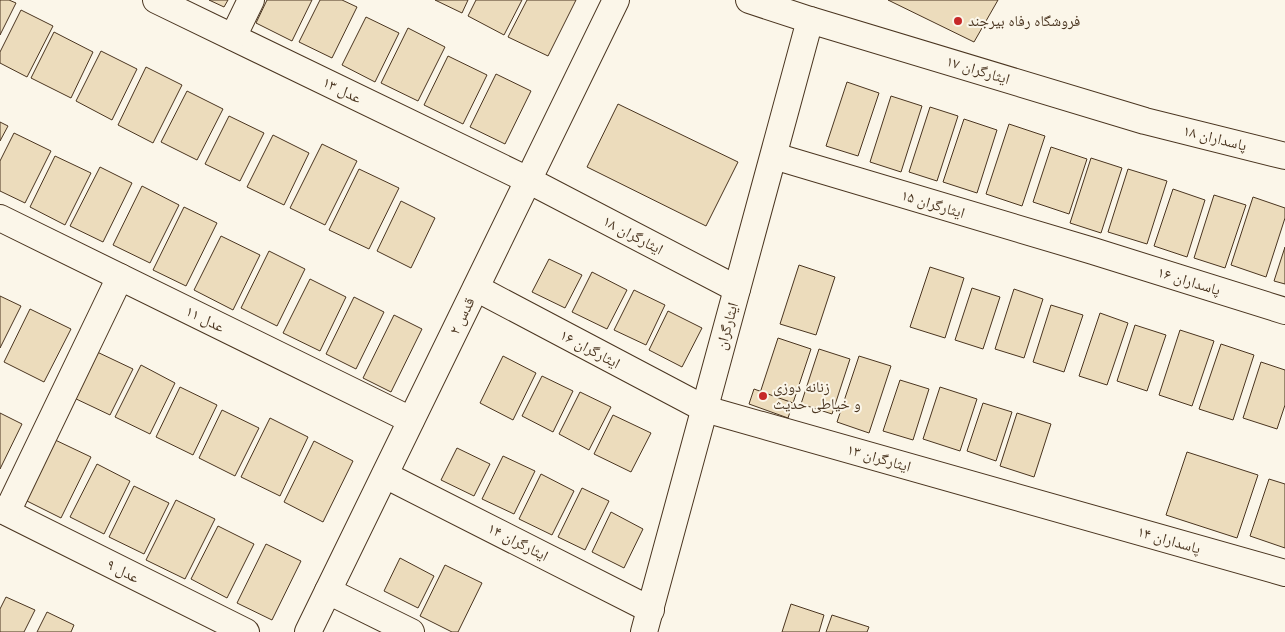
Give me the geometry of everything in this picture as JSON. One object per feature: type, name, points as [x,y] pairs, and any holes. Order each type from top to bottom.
[{"type":"street","name":"عدل ۱۳","points":[[156,0],[528,180]]},
{"type":"street","points":[[233,37],[251,0]]},
{"type":"street","name":"قدس ۲","points":[[308,632],[616,0]]},
{"type":"street","name":"ایثارگران ۱۷","points":[[749,0],[1144,120]]},
{"type":"street","name":"ایثارگران","points":[[648,621],[810,20]]},
{"type":"street","name":"پاسداران ۱۸","points":[[1144,120],[1285,156]]},
{"type":"street","name":"ایثارگران ۱۵","points":[[774,156],[1093,252]]},
{"type":"street","name":"ایثارگران ۱۸","points":[[528,180],[737,290]]},
{"type":"street","name":"عدل ۱۱","points":[[0,218],[411,420]]},
{"type":"street","name":"پاسداران ۱۶","points":[[1093,252],[1285,311]]},
{"type":"street","points":[[3,511],[120,277]]},
{"type":"street","name":"ایثارگران ۱۶","points":[[476,288],[705,409]]},
{"type":"street","name":"ایثارگران ۱۳","points":[[705,409],[1052,507]]},
{"type":"street","name":"ایثارگران ۱۴","points":[[385,475],[648,621]]},
{"type":"street","name":"پاسداران ۱۴","points":[[1052,507],[1285,573]]},
{"type":"street","name":"عدل ۹","points":[[3,511],[246,632]]},
{"type":"street","points":[[328,591],[411,632]]},
{"type":"building","points":[[0,0],[9,0],[16,3],[0,35]]},
{"type":"building","points":[[209,0],[228,0],[224,7]]},
{"type":"building","points":[[267,0],[312,0],[292,41],[256,23]]},
{"type":"building","points":[[320,0],[342,0],[357,7],[332,58],[299,42]]},
{"type":"building","points":[[435,0],[468,0],[462,13]]},
{"type":"building","points":[[476,0],[522,0],[504,35],[468,16]]},
{"type":"building","points":[[527,0],[576,0],[548,56],[508,37]]},
{"type":"building","name":"فروشگاه رفاه بیرجند","points":[[888,0],[998,0],[974,42]]},
{"type":"building","points":[[21,10],[53,26],[27,77],[0,63],[0,52]]},
{"type":"building","points":[[366,17],[399,33],[375,82],[342,65]]},
{"type":"building","points":[[408,28],[445,47],[418,101],[381,83]]},
{"type":"building","points":[[54,32],[93,52],[71,98],[31,78]]},
{"type":"building","points":[[101,51],[137,69],[112,120],[76,101]]},
{"type":"building","points":[[448,56],[487,75],[463,124],[424,105]]},
{"type":"building","points":[[146,67],[182,85],[153,143],[118,125]]},
{"type":"building","points":[[496,74],[531,91],[505,144],[470,127]]},
{"type":"building","points":[[847,82],[879,93],[858,156],[826,146]]},
{"type":"building","points":[[187,91],[223,109],[197,160],[161,142]]},
{"type":"building","points":[[891,96],[922,106],[901,172],[870,162]]},
{"type":"building","points":[[618,104],[738,162],[706,226],[587,167]]},
{"type":"building","points":[[930,107],[958,116],[937,181],[909,172]]},
{"type":"building","points":[[229,116],[264,133],[240,181],[205,164]]},
{"type":"building","points":[[964,119],[997,130],[977,193],[943,182]]},
{"type":"building","points":[[0,122],[8,126],[0,141]]},
{"type":"building","points":[[1009,124],[1045,136],[1022,206],[986,194]]},
{"type":"building","points":[[14,133],[51,151],[25,203],[0,191],[0,161]]},
{"type":"building","points":[[273,135],[309,153],[284,205],[247,187]]},
{"type":"building","points":[[322,144],[357,161],[325,225],[290,208]]},
{"type":"building","points":[[1051,147],[1087,159],[1069,214],[1033,202]]},
{"type":"building","points":[[55,156],[91,173],[65,225],[30,207]]},
{"type":"building","points":[[1091,158],[1122,168],[1101,233],[1070,223]]},
{"type":"building","points":[[100,167],[132,183],[103,242],[70,226]]},
{"type":"building","points":[[359,169],[399,188],[369,249],[329,230]]},
{"type":"building","points":[[1128,169],[1167,181],[1147,244],[1108,232]]},
{"type":"building","points":[[142,186],[179,205],[150,263],[113,245]]},
{"type":"building","points":[[1173,189],[1205,200],[1187,257],[1154,246]]},
{"type":"building","points":[[1214,195],[1246,205],[1225,268],[1194,258]]},
{"type":"building","points":[[1253,197],[1285,208],[1285,218],[1266,277],[1231,265]]},
{"type":"building","points":[[401,201],[435,218],[411,268],[377,251]]},
{"type":"building","points":[[184,207],[217,223],[186,286],[153,270]]},
{"type":"building","points":[[221,236],[260,255],[233,310],[194,290]]},
{"type":"building","points":[[1285,247],[1285,284],[1274,281]]},
{"type":"building","points":[[269,251],[305,269],[277,326],[241,308]]},
{"type":"building","points":[[549,259],[582,275],[565,308],[532,292]]},
{"type":"building","points":[[799,265],[835,277],[816,335],[780,324]]},
{"type":"building","points":[[930,267],[964,278],[945,338],[910,327]]},
{"type":"building","points":[[592,272],[627,290],[607,329],[572,312]]},
{"type":"building","points":[[310,279],[346,297],[320,351],[283,333]]},
{"type":"building","points":[[972,288],[1000,297],[983,349],[955,340]]},
{"type":"building","points":[[1014,289],[1043,299],[1024,358],[995,349]]},
{"type":"building","points":[[634,290],[665,305],[646,345],[614,330]]},
{"type":"building","points":[[0,296],[21,306],[0,348]]},
{"type":"building","points":[[354,297],[384,312],[356,369],[326,354]]},
{"type":"building","points":[[1051,305],[1083,315],[1064,372],[1033,362]]},
{"type":"building","points":[[30,309],[71,329],[44,382],[4,362]]},
{"type":"building","points":[[668,311],[702,328],[682,367],[649,350]]},
{"type":"building","points":[[1100,313],[1128,323],[1107,385],[1079,376]]},
{"type":"building","points":[[394,315],[422,329],[391,392],[363,378]]},
{"type":"building","points":[[1135,325],[1166,335],[1147,391],[1117,381]]},
{"type":"building","points":[[1180,330],[1214,341],[1192,406],[1159,395]]},
{"type":"building","points":[[778,338],[811,349],[793,403],[760,393]]},
{"type":"building","points":[[1221,344],[1254,355],[1233,420],[1199,409]]},
{"type":"building","points":[[819,349],[850,359],[832,414],[801,404]]},
{"type":"building","points":[[95,351],[133,369],[110,415],[72,397]]},
{"type":"building","points":[[503,356],[536,373],[513,420],[480,403]]},
{"type":"building","points":[[859,356],[891,366],[869,433],[837,422]]},
{"type":"building","points":[[1261,362],[1285,370],[1285,405],[1277,429],[1243,418]]},
{"type":"building","points":[[141,365],[175,383],[150,434],[115,417]]},
{"type":"building","points":[[542,376],[573,391],[553,432],[522,416]]},
{"type":"building","points":[[900,380],[929,389],[913,440],[883,431]]},
{"type":"building","points":[[180,387],[217,405],[193,455],[156,437]]},
{"type":"building","points":[[940,387],[977,399],[960,451],[923,439]]},
{"type":"building","name":"زنانه دوزی و خیاطی حدیث","points":[[754,389],[793,403],[788,418],[749,404]]},
{"type":"building","points":[[580,392],[611,407],[589,450],[559,434]]},
{"type":"building","points":[[983,403],[1012,412],[996,461],[967,451]]},
{"type":"building","points":[[222,410],[259,428],[235,476],[199,458]]},
{"type":"building","points":[[0,413],[22,424],[0,469]]},
{"type":"building","points":[[1017,413],[1051,424],[1034,477],[1000,466]]},
{"type":"building","points":[[613,415],[651,433],[631,472],[594,454]]},
{"type":"building","points":[[270,418],[308,437],[280,496],[241,477]]},
{"type":"building","points":[[51,438],[91,457],[61,518],[21,498]]},
{"type":"building","points":[[314,441],[353,461],[323,522],[284,502]]},
{"type":"building","points":[[457,448],[490,464],[474,496],[441,480]]},
{"type":"building","points":[[1187,452],[1258,475],[1237,538],[1166,515]]},
{"type":"building","points":[[503,456],[535,471],[514,514],[482,499]]},
{"type":"building","points":[[97,464],[130,481],[104,534],[70,517]]},
{"type":"building","points":[[541,474],[574,491],[552,535],[519,519]]},
{"type":"building","points":[[1269,479],[1285,484],[1285,548],[1250,536]]},
{"type":"building","points":[[134,486],[169,503],[144,554],[109,537]]},
{"type":"building","points":[[582,488],[609,501],[585,550],[558,537]]},
{"type":"building","points":[[176,500],[215,519],[185,579],[146,560]]},
{"type":"building","points":[[611,512],[643,529],[624,568],[592,552]]},
{"type":"building","points":[[218,526],[254,544],[227,598],[191,579]]},
{"type":"building","points":[[266,544],[301,561],[272,620],[237,603]]},
{"type":"building","points":[[400,558],[434,576],[418,608],[384,591]]},
{"type":"building","points":[[445,565],[482,583],[458,632],[452,632],[420,616]]},
{"type":"building","points":[[6,597],[35,610],[24,632],[0,632],[0,609]]},
{"type":"building","points":[[791,604],[824,615],[819,632],[782,632]]},
{"type":"building","points":[[47,612],[74,625],[71,632],[37,632]]},
{"type":"building","points":[[832,615],[869,627],[867,632],[826,632]]},
{"type":"place","name":"فروشگاه رفاه بیرجند","points":[[958,21]]},
{"type":"place","name":"زنانه دوزی و خیاطی حدیث","points":[[763,396]]}]
